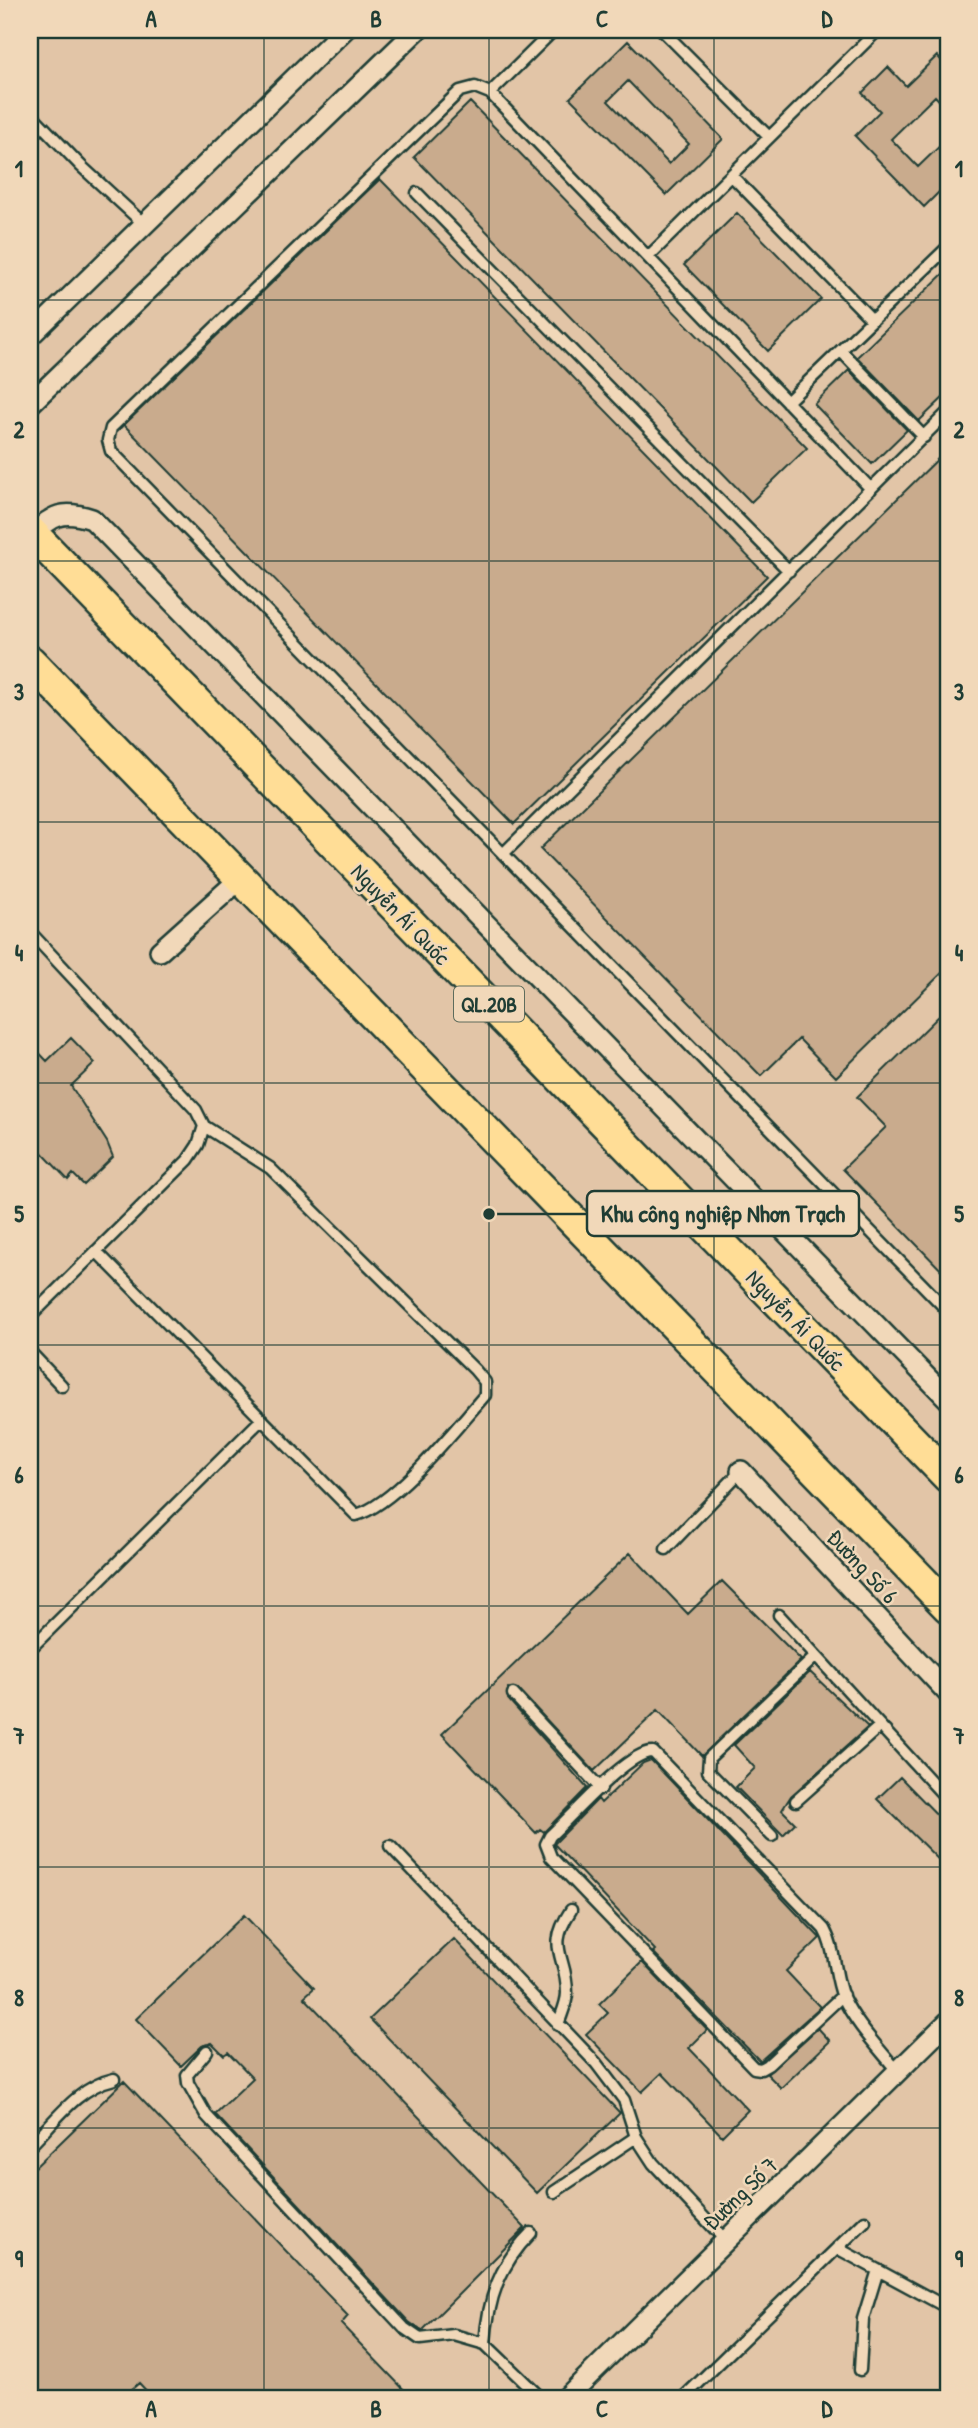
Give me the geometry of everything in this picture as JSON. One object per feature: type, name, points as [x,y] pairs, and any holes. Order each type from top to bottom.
[{"type":"main road","name":"Nguyễn Ái Quốc","points":[[32,533],[948,1477]]},
{"type":"main road","points":[[30,661],[948,1606]]},
{"type":"street","points":[[30,336],[344,30]]},
{"type":"street","points":[[30,404],[417,30]]},
{"type":"street","points":[[32,533],[49,518],[75,513],[92,519],[948,1399]]},
{"type":"street","points":[[160,951],[241,878]]},
{"type":"street","name":"Đường Số 6","points":[[741,1471],[948,1693]]},
{"type":"street","name":"Đường Số 7","points":[[566,2398],[948,2022]]},
{"type":"lane","points":[[489,93],[554,30]]},
{"type":"lane","points":[[662,30],[769,137]]},
{"type":"lane","points":[[648,257],[878,30]]},
{"type":"lane","points":[[871,489],[489,93],[475,87],[460,91],[111,428],[108,440],[111,451],[948,1311]]},
{"type":"lane","points":[[30,113],[81,166],[145,225]]},
{"type":"lane","points":[[731,175],[872,320]]},
{"type":"lane","points":[[417,192],[789,571]]},
{"type":"lane","points":[[787,402],[948,247]]},
{"type":"lane","points":[[841,351],[924,437]]},
{"type":"lane","points":[[503,854],[948,412]]},
{"type":"lane","points":[[30,932],[196,1110],[204,1126],[270,1168],[361,1255],[485,1382],[485,1395],[432,1455],[371,1512],[356,1516],[96,1251]]},
{"type":"lane","points":[[30,1317],[188,1160],[198,1145],[204,1126]]},
{"type":"lane","points":[[30,1352],[62,1386]]},
{"type":"lane","points":[[30,1649],[261,1420]]},
{"type":"lane","points":[[666,1549],[741,1471]]},
{"type":"lane","points":[[779,1615],[948,1800]]},
{"type":"lane","points":[[772,1836],[708,1771],[707,1765],[709,1758],[816,1656]]},
{"type":"lane","points":[[513,1694],[601,1789]]},
{"type":"lane","points":[[796,1801],[880,1726]]},
{"type":"lane","points":[[843,1995],[761,2069],[744,2060],[642,1949],[551,1857],[546,1844],[550,1836],[620,1769],[642,1753],[653,1752],[824,1929],[832,1944],[843,1995],[861,2028],[898,2072]]},
{"type":"lane","points":[[390,1846],[596,2063],[624,2100],[636,2137],[653,2163],[726,2241]]},
{"type":"lane","points":[[558,2025],[567,1996],[556,1944],[560,1927],[571,1910]]},
{"type":"lane","points":[[207,2051],[187,2075],[188,2083],[206,2115],[404,2328],[419,2339],[454,2335],[485,2344],[541,2398]]},
{"type":"lane","points":[[30,2146],[76,2099],[92,2087],[114,2079]]},
{"type":"lane","points":[[554,2192],[636,2137]]},
{"type":"lane","points":[[683,2398],[865,2221]]},
{"type":"lane","points":[[485,2344],[487,2313],[494,2287],[506,2261],[531,2233]]},
{"type":"lane","points":[[837,2248],[948,2308]]},
{"type":"lane","points":[[860,2370],[863,2319],[878,2270]]},
{"type":"shaded area","points":[[30,30],[948,30],[948,2398],[30,2398]]},
{"type":"building","points":[[628,41],[723,139],[666,195],[570,98]],"holes":[[[628,81],[689,144],[669,164],[608,101]]]},
{"type":"building","points":[[937,56],[948,67],[948,110],[935,96],[891,139],[918,167],[948,138],[948,183],[924,207],[855,136],[880,111],[862,93],[888,67],[906,86]]},
{"type":"building","points":[[470,102],[807,448],[751,502],[414,157]]},
{"type":"building","points":[[380,179],[767,576],[514,824],[124,425]]},
{"type":"building","points":[[737,213],[821,299],[768,351],[684,265]]},
{"type":"building","points":[[948,269],[948,393],[919,421],[857,357]]},
{"type":"building","points":[[849,370],[907,430],[872,464],[814,404]]},
{"type":"building","points":[[948,449],[948,967],[836,1077],[799,1039],[761,1076],[540,849]]},
{"type":"building","points":[[948,1007],[948,1277],[843,1169],[886,1127],[857,1097]]},
{"type":"building","points":[[71,1038],[95,1063],[71,1086],[107,1142],[113,1157],[84,1185],[73,1174],[68,1180],[30,1140],[30,1043],[47,1061]]},
{"type":"building","points":[[630,1553],[688,1614],[722,1581],[801,1660],[702,1756],[658,1710],[594,1771],[518,1689],[508,1688],[508,1699],[587,1788],[544,1832],[540,1829],[536,1833],[442,1734]]},
{"type":"building","points":[[810,1672],[868,1727],[791,1796],[782,1810],[795,1823],[783,1835],[736,1787],[755,1768],[734,1745]]},
{"type":"building","points":[[651,1760],[820,1938],[786,1971],[820,2007],[760,2061],[653,1952],[655,1950],[554,1844],[598,1799],[601,1803],[643,1763]]},
{"type":"building","points":[[900,1777],[948,1826],[948,1869],[877,1799]]},
{"type":"building","points":[[244,1915],[314,1988],[304,1997],[525,2228],[422,2331],[409,2322],[215,2114],[253,2078],[228,2052],[224,2055],[212,2043],[202,2046],[181,2066],[136,2019]]},
{"type":"building","points":[[454,1939],[620,2113],[537,2193],[370,2019]]},
{"type":"building","points":[[642,1962],[707,2030],[689,2048],[748,2110],[722,2136],[662,2073],[642,2092],[586,2034],[608,2013],[599,2004]]},
{"type":"building","points":[[818,2028],[830,2041],[781,2088],[767,2074]]},
{"type":"building","points":[[124,2081],[348,2316],[341,2324],[412,2398],[153,2398],[139,2383],[122,2398],[30,2398],[30,2172]]},
{"type":"place","name":"Khu công nghiệp Nhơn Trạch","points":[[489,1214]]}]
